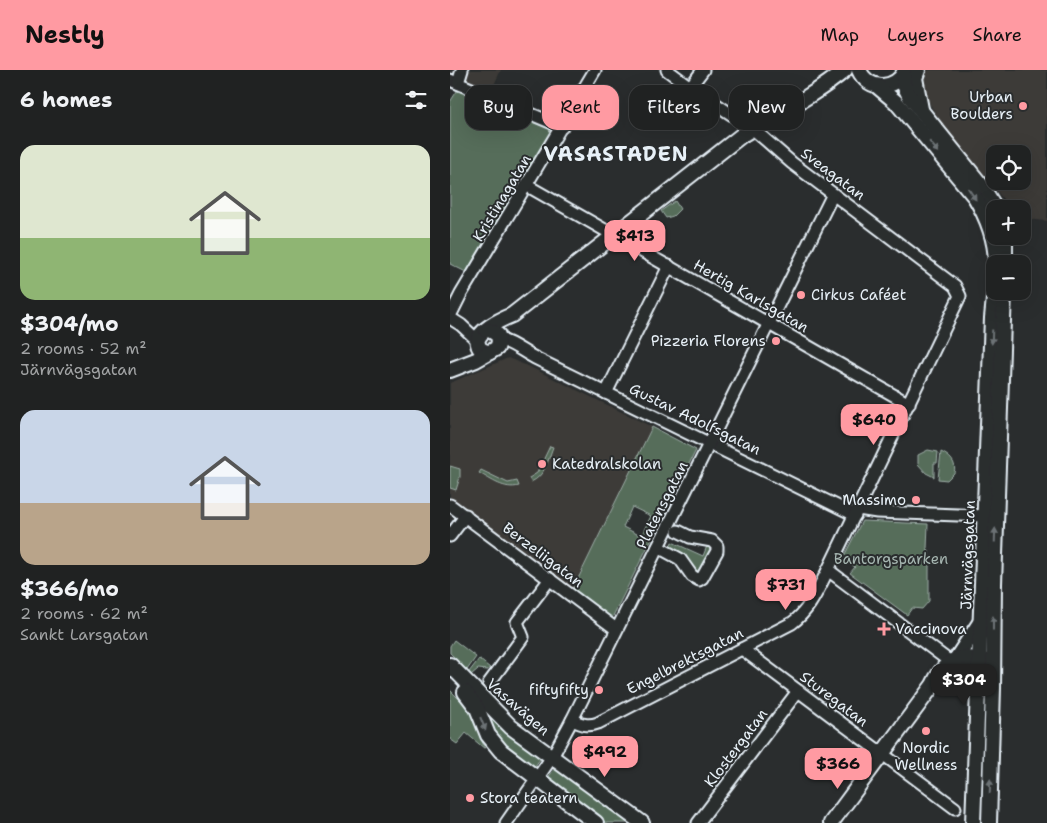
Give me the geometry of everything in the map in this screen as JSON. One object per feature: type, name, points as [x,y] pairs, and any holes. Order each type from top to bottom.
[{"type":"main road","points":[[804,98],[827,85],[845,70]]},
{"type":"main road","points":[[918,70],[915,78],[922,112]]},
{"type":"main road","points":[[827,85],[843,81],[868,79],[883,86],[895,83],[904,72]]},
{"type":"main road","points":[[904,72],[904,88],[981,185],[990,200]]},
{"type":"main road","points":[[868,79],[896,102],[975,197],[994,241],[995,255]]},
{"type":"main road","points":[[450,368],[480,336],[500,320],[512,314],[749,130]]},
{"type":"main road","name":"Järnvägsgatan","points":[[989,823],[987,661],[981,621],[994,300]]},
{"type":"main road","name":"Järnvägsgatan","points":[[973,823],[994,584],[1004,300]]},
{"type":"main road","points":[[450,368],[476,360],[496,345],[512,314]]},
{"type":"main road","points":[[480,336],[494,332],[496,345]]},
{"type":"main road","points":[[480,336],[481,350],[496,345]]},
{"type":"main road","points":[[831,823],[933,685],[938,674],[953,660],[981,621]]},
{"type":"main road","points":[[953,660],[969,658],[987,661]]},
{"type":"main road","points":[[933,685],[949,673],[987,661]]},
{"type":"main road","name":"Vasavägen","points":[[450,665],[511,727],[642,823]]},
{"type":"main road","name":"Vasavägen","points":[[450,676],[473,701],[488,735],[495,745],[596,823]]},
{"type":"street","points":[[462,70],[454,81],[542,118]]},
{"type":"street","name":"Kristinagatan","points":[[586,85],[595,70]]},
{"type":"street","name":"Sveagatan","points":[[667,70],[687,85]]},
{"type":"street","points":[[692,85],[703,70]]},
{"type":"street","name":"Kristinagatan","points":[[450,317],[461,294],[560,130]]},
{"type":"street","name":"Sveagatan","points":[[754,130],[792,163],[955,286]]},
{"type":"street","name":"Hertig Karlsgatan","points":[[526,185],[909,404]]},
{"type":"street","name":"Platensgatan","points":[[506,823],[552,757],[572,720],[833,194]]},
{"type":"street","points":[[606,393],[669,266]]},
{"type":"street","name":"Engelbrektsgatan","points":[[572,720],[583,725],[596,724],[792,623],[801,616],[811,602],[828,570],[959,299],[960,293],[955,286]]},
{"type":"street","points":[[450,317],[480,336]]},
{"type":"street","name":"Gustav Adolfsgatan","points":[[496,345],[521,351],[710,444],[856,512],[985,516]]},
{"type":"street","name":"Berzeliigatan","points":[[450,505],[466,515],[616,629]]},
{"type":"street","points":[[450,536],[466,515]]},
{"type":"street","points":[[658,548],[680,559],[694,578],[702,578],[718,546],[712,541],[690,537],[678,531]]},
{"type":"street","points":[[828,570],[953,660]]},
{"type":"street","points":[[489,683],[523,637],[518,622],[550,579]]},
{"type":"street","name":"Sturegatan","points":[[742,649],[955,808]]},
{"type":"street","name":"Klostergatan","points":[[698,823],[798,690]]},
{"type":"shaded area","points":[[467,70],[501,70],[494,85],[477,85],[468,81],[465,75]]},
{"type":"shaded area","points":[[923,70],[1047,70],[1047,221],[1031,220],[1031,200],[1003,200],[996,190],[1031,190],[1031,145],[986,145],[986,178],[938,118],[925,96],[920,74]]},
{"type":"shaded area","name":"Katedralskolan","points":[[508,358],[652,427],[573,589],[450,497],[450,383]]},
{"type":"green space","points":[[459,88],[465,91],[465,130],[532,130],[532,120],[542,124],[542,130],[549,130],[550,134],[466,272],[450,264],[450,102]]},
{"type":"green space","points":[[675,201],[680,209],[673,216],[666,218],[661,211]]},
{"type":"green space","points":[[652,427],[696,450],[612,618],[573,589]],"holes":[[[632,507],[651,516],[641,536],[623,527]]]},
{"type":"green space","points":[[550,446],[553,447],[545,467],[540,476],[531,482],[529,478],[537,473]]},
{"type":"green space","points":[[928,450],[938,452],[937,463],[934,463],[934,477],[926,473],[918,464],[918,455]]},
{"type":"green space","points":[[941,452],[954,463],[954,473],[947,480],[938,479]]},
{"type":"green space","points":[[450,466],[460,469],[456,490],[450,488]]},
{"type":"green space","points":[[481,470],[508,483],[517,481],[519,486],[508,487],[498,484],[479,473]]},
{"type":"green space","name":"Bantorgsparken","points":[[862,521],[928,524],[929,601],[922,609],[912,608],[907,615],[850,573],[855,567],[843,558]]},
{"type":"green space","points":[[672,542],[703,556],[707,546],[713,547],[699,575],[669,549]]},
{"type":"green space","points":[[454,640],[476,657],[467,670],[450,653],[450,646]]},
{"type":"green space","points":[[479,659],[490,668],[487,670],[478,669],[471,675],[469,672]]},
{"type":"green space","points":[[450,690],[467,707],[485,749],[466,733],[457,744],[450,739]]},
{"type":"green space","points":[[477,701],[544,754],[531,771],[502,748]]},
{"type":"green space","points":[[557,765],[635,823],[601,823],[545,782]]},
{"type":"place","name":"Urban Boulders","points":[[1023,106]]},
{"type":"place","name":"Cirkus Caféet","points":[[801,295]]},
{"type":"place","name":"Pizzeria Florens","points":[[776,341]]},
{"type":"place","name":"Katedralskolan","points":[[542,464]]},
{"type":"place","name":"Massimo","points":[[916,500]]},
{"type":"place","name":"Vaccinova","points":[[884,629]]},
{"type":"place","name":"fiftyfifty","points":[[599,690]]},
{"type":"place","name":"Nordic Wellness","points":[[926,731]]},
{"type":"place","name":"Stora teatern","points":[[470,798]]},
{"type":"district","name":"VASASTADEN","points":[[616,154]]}]
